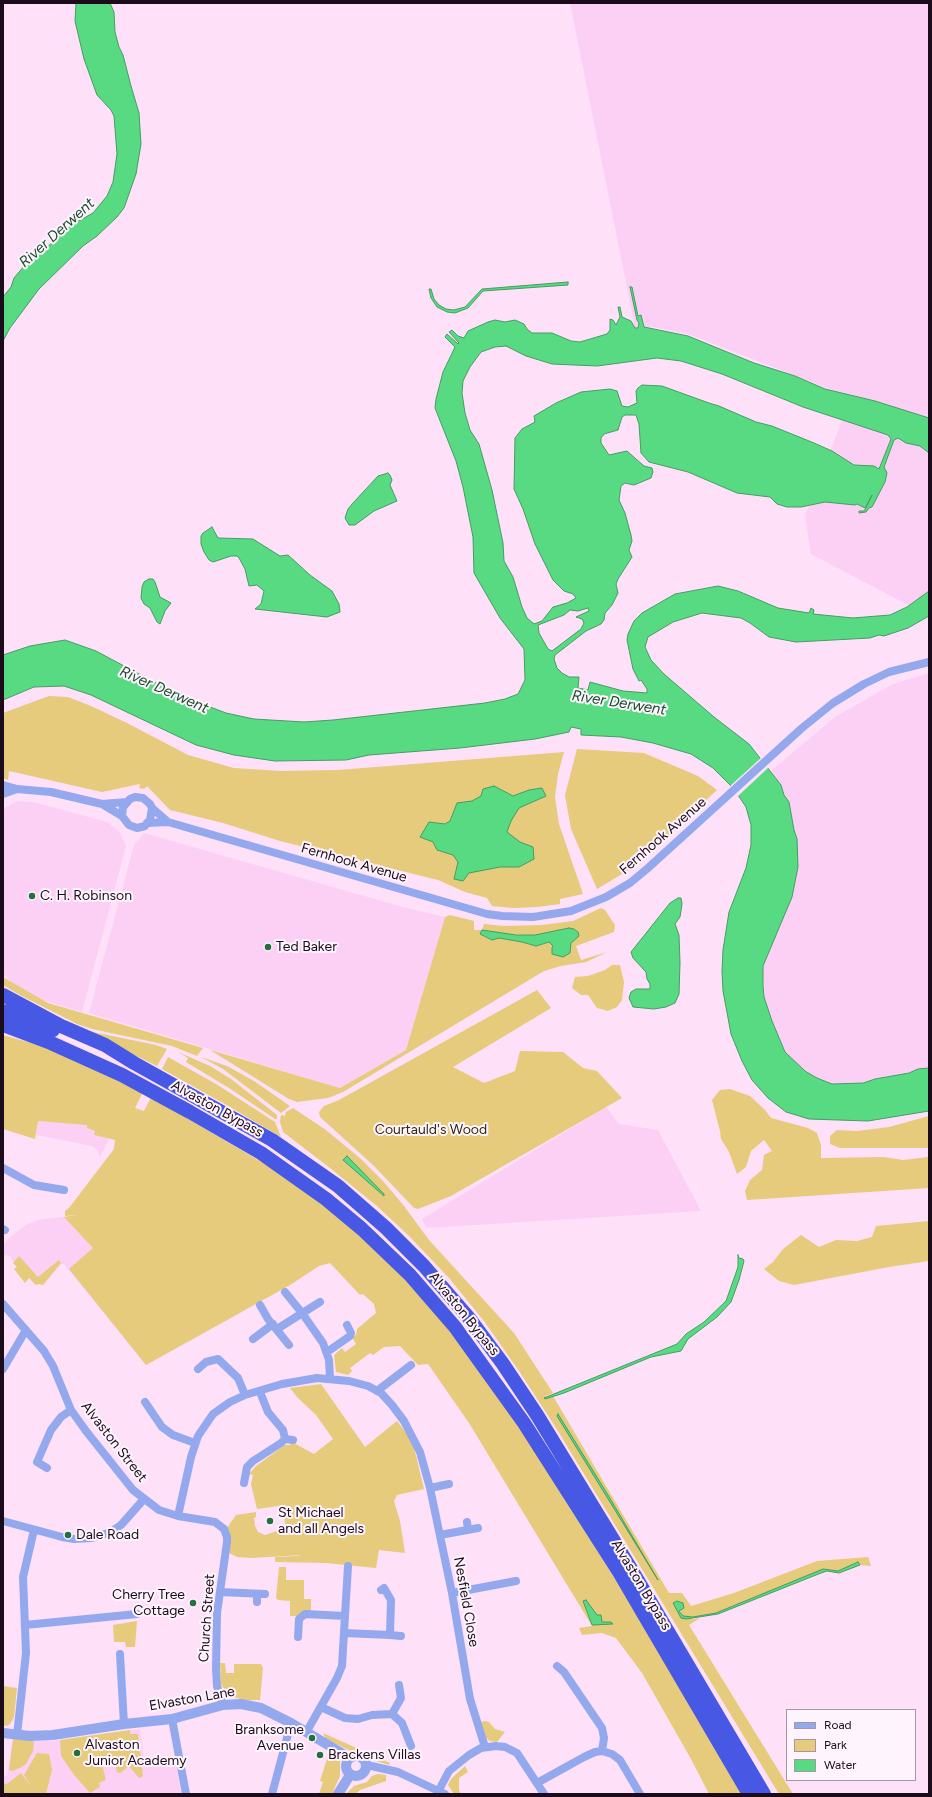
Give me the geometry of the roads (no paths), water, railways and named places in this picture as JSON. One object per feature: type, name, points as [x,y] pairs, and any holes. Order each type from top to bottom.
[{"type":"highway","name":"Alvaston Bypass","points":[[3,995],[61,1026],[105,1045],[134,1063],[235,1118],[304,1162],[338,1186],[381,1223],[441,1284],[469,1318],[503,1364],[537,1415],[631,1569],[764,1794]]},
{"type":"highway","points":[[3,1012],[134,1063]]},
{"type":"highway","name":"Alvaston Bypass","points":[[3,1026],[51,1043],[122,1075],[261,1153],[326,1199],[362,1229],[410,1275],[455,1327],[524,1423],[615,1566],[749,1794]]},
{"type":"street","name":"Fernhook Avenue","points":[[3,785],[17,789],[51,792],[102,804],[122,816],[127,824],[133,827],[141,828],[147,823],[168,822],[487,914],[533,917],[577,909],[619,890],[648,868],[822,711],[864,684],[889,672],[929,662]]},
{"type":"street","name":"Fernhook Avenue","points":[[3,794],[17,789]]},
{"type":"street","name":"Fernhook Avenue","points":[[102,804],[127,802],[135,797],[143,798],[168,822]]},
{"type":"street","points":[[122,816],[123,807],[127,802]]},
{"type":"street","points":[[147,823],[152,815],[152,808]]},
{"type":"street","points":[[3,1168],[34,1185],[49,1191],[64,1190]]},
{"type":"street","points":[[285,1292],[306,1311],[323,1343],[329,1360],[330,1378]]},
{"type":"street","points":[[253,1339],[320,1302]]},
{"type":"street","name":"Alvaston Street","points":[[3,1304],[44,1351],[53,1366],[71,1410],[124,1479],[144,1499],[159,1510],[178,1516],[215,1522],[222,1527],[225,1532]]},
{"type":"street","points":[[260,1305],[268,1319],[289,1345]]},
{"type":"street","points":[[327,1352],[350,1336],[351,1332],[347,1325]]},
{"type":"street","points":[[3,1369],[26,1330]]},
{"type":"street","points":[[198,1369],[206,1362],[218,1359],[238,1378],[246,1395]]},
{"type":"street","points":[[178,1516],[195,1443],[202,1429],[213,1414],[230,1402],[246,1395],[305,1379],[330,1378],[349,1381],[377,1390],[411,1365]]},
{"type":"street","name":"Nesfield Close","points":[[377,1390],[392,1405],[408,1427],[417,1444],[423,1462],[430,1488],[452,1593],[470,1699],[485,1747]]},
{"type":"street","points":[[244,1483],[247,1467],[252,1461],[289,1439],[268,1412],[260,1392]]},
{"type":"street","points":[[145,1402],[162,1427],[174,1435],[195,1443]]},
{"type":"street","points":[[47,1468],[37,1462],[51,1430],[61,1417],[71,1410]]},
{"type":"street","points":[[430,1488],[449,1484]]},
{"type":"street","points":[[3,1521],[69,1538],[85,1539],[111,1532],[121,1525],[144,1499]]},
{"type":"street","points":[[440,1535],[468,1526],[478,1528]]},
{"type":"street","points":[[17,1734],[26,1653],[23,1595],[24,1577],[34,1530]]},
{"type":"street","name":"Church Street","points":[[224,1705],[217,1686],[216,1669],[217,1614],[227,1542],[225,1532]]},
{"type":"street","points":[[307,1731],[340,1671],[348,1566]]},
{"type":"street","points":[[452,1593],[516,1581]]},
{"type":"street","points":[[381,1590],[384,1588],[391,1600],[390,1636]]},
{"type":"street","points":[[220,1592],[260,1597]]},
{"type":"street","points":[[25,1625],[138,1614]]},
{"type":"street","points":[[298,1638],[299,1619],[305,1614],[345,1616]]},
{"type":"street","points":[[344,1633],[401,1636]]},
{"type":"street","points":[[120,1654],[124,1724]]},
{"type":"street","points":[[557,1666],[564,1672],[602,1728],[604,1738],[602,1751]]},
{"type":"street","points":[[392,1714],[401,1698],[399,1685]]},
{"type":"street","name":"Elvaston Lane","points":[[3,1733],[53,1735],[124,1724],[172,1719],[224,1705],[241,1704],[261,1708],[307,1731],[350,1758]]},
{"type":"street","points":[[321,1707],[345,1718],[358,1719],[372,1715],[392,1714],[402,1723],[412,1746]]},
{"type":"street","points":[[172,1719],[186,1794]]},
{"type":"street","points":[[272,1794],[291,1723]]},
{"type":"street","points":[[367,1765],[365,1772],[356,1777],[350,1775],[346,1767],[347,1761],[350,1758],[354,1756],[361,1757],[367,1765],[398,1772],[442,1792],[450,1772],[474,1751],[485,1747],[505,1747],[517,1753],[544,1794]]},
{"type":"street","points":[[537,1783],[594,1752],[602,1751],[609,1752],[620,1760],[640,1794]]},
{"type":"street","points":[[338,1794],[350,1775]]},
{"type":"water","points":[[76,3],[110,3],[114,12],[115,32],[139,113],[141,144],[136,174],[124,208],[117,217],[97,236],[83,246],[39,289],[10,328],[3,341],[3,297],[11,287],[14,278],[25,265],[30,263],[70,226],[93,213],[107,196],[113,182],[117,154],[114,116],[111,110],[97,95],[84,59],[75,21]]},
{"type":"water","points":[[568,282],[568,285],[483,291],[468,308],[455,313],[447,312],[437,307],[431,298],[429,289],[431,289],[434,299],[439,305],[446,309],[454,310],[465,307],[482,289]]},
{"type":"water","name":"River Derwent","points":[[630,287],[632,287],[638,316],[641,315],[644,327],[688,336],[754,363],[795,376],[825,389],[875,401],[929,418],[929,453],[920,446],[906,443],[898,438],[894,440],[884,467],[887,473],[885,482],[872,507],[866,512],[859,513],[859,511],[864,511],[872,495],[865,508],[857,504],[825,502],[801,507],[787,507],[777,504],[770,497],[737,493],[688,472],[649,462],[641,453],[639,424],[636,415],[625,415],[622,417],[618,430],[604,434],[601,438],[601,443],[609,455],[627,451],[644,466],[652,468],[653,472],[651,478],[634,485],[625,483],[621,486],[619,500],[625,513],[631,535],[632,541],[629,550],[632,557],[618,579],[616,584],[618,593],[612,605],[605,613],[604,620],[601,624],[586,631],[555,655],[554,659],[557,668],[562,673],[569,677],[579,677],[578,688],[588,690],[590,682],[623,691],[647,693],[647,689],[641,680],[639,681],[633,669],[627,640],[628,634],[634,621],[642,613],[675,594],[718,586],[738,591],[778,608],[809,613],[811,608],[814,610],[813,614],[853,618],[890,615],[907,607],[929,591],[929,616],[908,628],[884,636],[879,635],[870,638],[796,642],[769,637],[741,618],[702,613],[673,622],[648,637],[645,647],[651,660],[664,674],[714,717],[749,744],[781,785],[784,795],[789,802],[797,839],[798,867],[792,897],[763,966],[764,997],[785,1052],[805,1071],[832,1084],[863,1083],[875,1079],[909,1073],[918,1069],[929,1068],[929,1111],[868,1121],[809,1119],[786,1112],[768,1098],[752,1080],[742,1061],[731,1034],[723,991],[722,971],[723,950],[729,912],[746,868],[751,845],[751,825],[746,807],[734,789],[713,768],[691,754],[653,743],[621,737],[581,735],[581,729],[571,727],[569,732],[535,739],[460,748],[369,755],[346,760],[275,761],[234,755],[196,745],[91,695],[64,686],[34,687],[3,700],[3,655],[30,646],[65,640],[96,651],[154,682],[205,705],[226,713],[254,719],[304,722],[333,720],[485,703],[505,699],[518,694],[525,680],[524,649],[500,618],[474,573],[473,537],[463,487],[456,461],[435,408],[443,372],[455,347],[445,337],[447,334],[458,344],[459,343],[449,332],[452,330],[458,336],[464,338],[468,331],[488,322],[495,320],[505,322],[515,320],[524,324],[532,333],[552,333],[571,341],[580,342],[607,334],[610,330],[610,319],[613,320],[616,325],[620,317],[618,307],[620,307],[622,317],[631,321],[635,328],[638,328],[639,323],[637,320]],"holes":[[[506,346],[526,356],[552,364],[597,366],[657,358],[681,361],[722,374],[803,407],[888,435],[891,439],[879,469],[874,466],[854,465],[832,451],[814,443],[772,426],[756,422],[719,406],[662,386],[642,385],[636,391],[637,403],[628,407],[622,406],[617,391],[610,389],[581,392],[556,403],[534,416],[535,422],[522,429],[515,438],[514,489],[523,509],[535,544],[553,580],[564,591],[573,594],[576,598],[567,603],[553,607],[542,621],[534,624],[527,618],[513,577],[504,561],[503,543],[492,490],[479,444],[470,430],[465,413],[462,393],[463,381],[470,367],[481,352],[495,347]],[[588,608],[589,611],[576,617],[582,619],[584,623],[581,629],[552,651],[548,649],[539,633],[538,625],[564,615],[570,610],[578,611]]]},
{"type":"water","points":[[388,473],[392,480],[390,485],[397,501],[374,511],[355,525],[349,525],[345,518],[348,509],[378,476]]},
{"type":"water","points":[[212,527],[218,538],[253,539],[280,556],[288,555],[310,575],[332,591],[339,604],[340,612],[327,617],[255,609],[261,604],[264,591],[257,585],[249,586],[245,569],[239,558],[237,556],[231,556],[213,562],[209,560],[204,552],[201,544],[201,536]]},
{"type":"water","points":[[149,579],[153,579],[155,582],[160,597],[171,603],[165,611],[160,624],[157,622],[150,608],[144,604],[141,598],[144,582]]},
{"type":"water","points":[[494,786],[513,796],[529,790],[542,788],[546,796],[519,808],[511,821],[507,832],[520,842],[533,847],[534,859],[519,867],[500,867],[469,873],[463,881],[454,879],[458,862],[453,855],[437,850],[433,842],[420,837],[429,822],[445,824],[450,821],[457,803],[472,801],[481,796],[483,789]]},
{"type":"water","points":[[678,898],[681,898],[682,904],[680,917],[675,924],[679,935],[679,994],[675,1003],[666,1007],[654,1009],[633,1007],[629,998],[631,992],[636,989],[650,989],[650,984],[647,979],[646,972],[633,958],[631,952],[670,903]]},
{"type":"water","points":[[569,928],[578,932],[579,936],[571,943],[570,953],[563,957],[552,954],[553,946],[549,942],[536,946],[499,938],[492,940],[480,934],[482,930],[516,935],[535,935]]},
{"type":"water","points":[[347,1156],[384,1194],[384,1196],[343,1160]]},
{"type":"water","points":[[738,1255],[739,1258],[743,1259],[744,1261],[731,1302],[717,1317],[688,1339],[681,1351],[651,1357],[564,1393],[545,1399],[544,1398],[677,1344],[686,1334],[704,1322],[726,1301],[738,1267]]},
{"type":"water","points":[[558,1414],[608,1495],[658,1580],[557,1416]]},
{"type":"water","points":[[858,1562],[860,1565],[839,1573],[827,1571],[821,1573],[718,1614],[686,1619],[681,1618],[673,1603],[677,1601],[683,1603],[684,1608],[679,1611],[683,1616],[693,1617],[716,1613],[823,1569],[838,1571]]},
{"type":"water","points":[[586,1600],[597,1615],[601,1615],[602,1622],[611,1622],[613,1624],[592,1625],[583,1601]]},
{"type":"place","name":"C. H. Robinson","points":[[32,896]]},
{"type":"place","name":"Ted Baker","points":[[268,947]]},
{"type":"place","name":"St Michael and all Angels","points":[[270,1521]]},
{"type":"place","name":"Dale Road","points":[[68,1535]]},
{"type":"place","name":"Cherry Tree Cottage","points":[[193,1603]]},
{"type":"place","name":"Branksome Avenue","points":[[312,1738]]},
{"type":"place","name":"Alvaston Junior Academy","points":[[77,1753]]},
{"type":"place","name":"Brackens Villas","points":[[320,1755]]},
{"type":"park label","name":"Courtauld's Wood","points":[[431,1130]]}]
